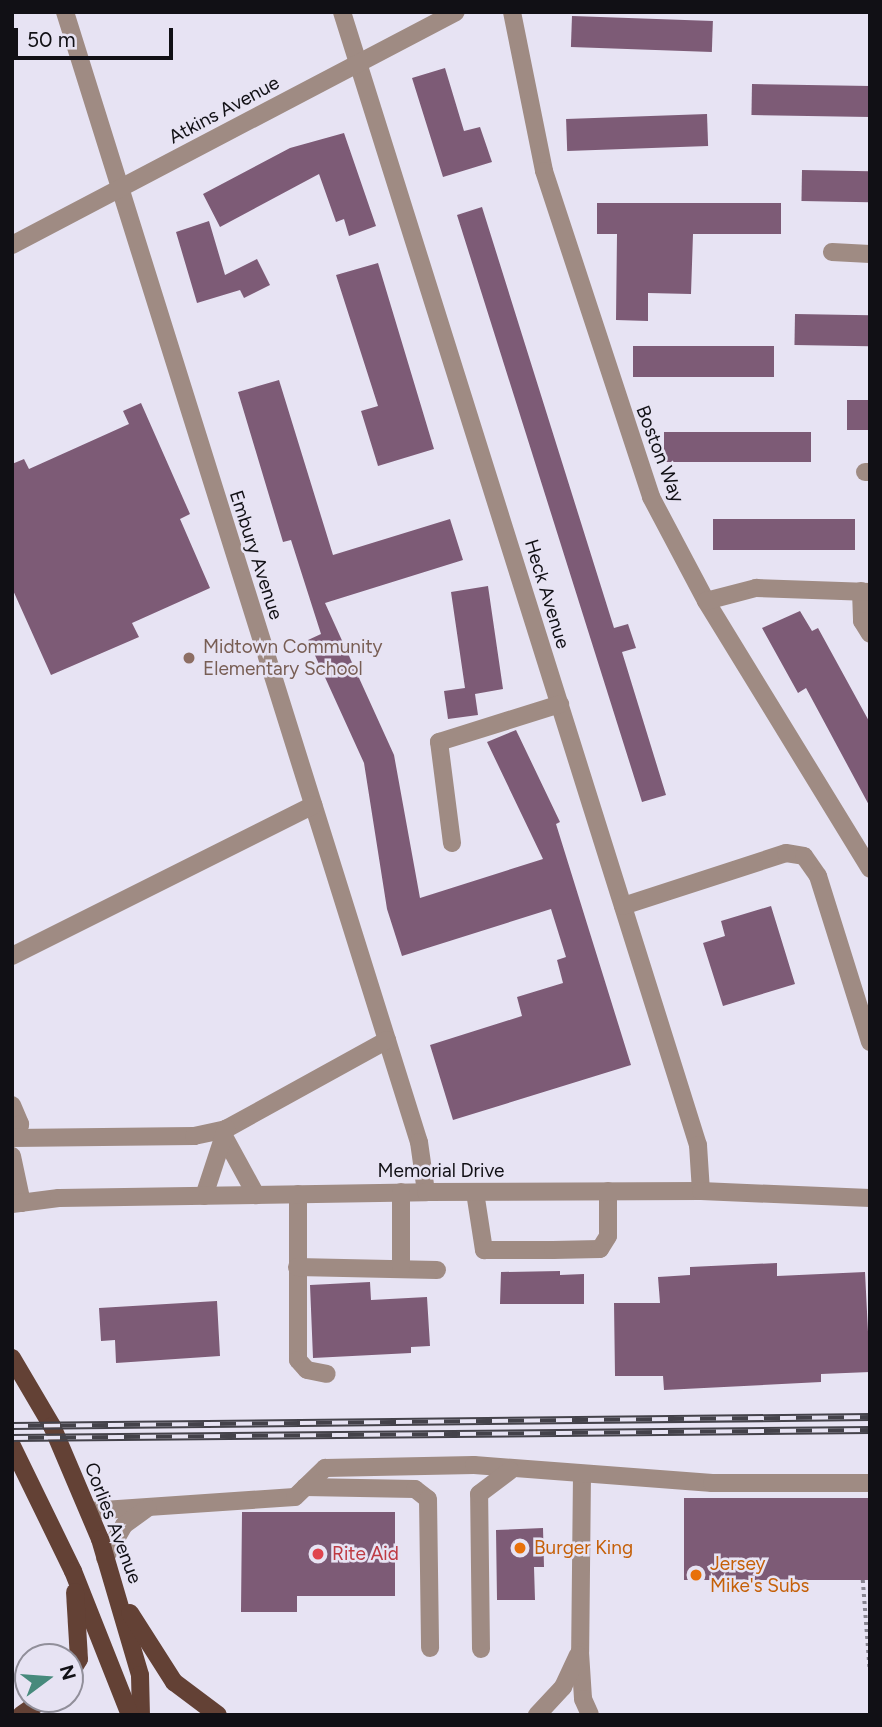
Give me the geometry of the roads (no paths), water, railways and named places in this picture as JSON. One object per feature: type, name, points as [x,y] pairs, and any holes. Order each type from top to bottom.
[{"type":"main road","name":"Corlies Avenue","points":[[12,1358],[51,1426],[89,1511],[119,1595],[140,1675],[141,1715]]},
{"type":"main road","points":[[12,1446],[73,1571],[130,1715]]},
{"type":"main road","points":[[73,1571],[78,1643]]},
{"type":"main road","points":[[119,1595],[174,1682],[218,1715]]},
{"type":"street","name":"Embury Avenue","points":[[65,12],[118,190],[419,1142],[426,1192]]},
{"type":"street","name":"Heck Avenue","points":[[342,12],[698,1145],[701,1191]]},
{"type":"street","name":"Atkins Avenue","points":[[12,246],[456,12]]},
{"type":"street","name":"Boston Way","points":[[512,12],[544,171],[629,436],[652,496],[706,601],[870,869]]},
{"type":"street","points":[[832,252],[870,254]]},
{"type":"street","points":[[706,601],[755,588],[865,592],[862,621],[870,634]]},
{"type":"street","points":[[452,843],[439,742],[560,704]]},
{"type":"street","points":[[12,956],[313,805]]},
{"type":"street","points":[[623,906],[786,853],[804,856],[818,876],[870,1042]]},
{"type":"street","points":[[12,1105],[20,1124],[15,1136],[83,1139],[226,1135],[387,1040]]},
{"type":"street","points":[[226,1135],[256,1195]]},
{"type":"street","points":[[204,1196],[226,1135]]},
{"type":"street","points":[[12,1156],[17,1203]]},
{"type":"street","points":[[475,1192],[484,1250],[553,1250],[600,1249],[608,1236],[608,1191]]},
{"type":"street","name":"Memorial Drive","points":[[17,1203],[401,1192],[701,1191],[870,1198]]},
{"type":"street","points":[[401,1192],[401,1267]]},
{"type":"street","points":[[299,1194],[298,1360],[307,1370],[327,1374]]},
{"type":"street","points":[[297,1267],[401,1267],[437,1270]]},
{"type":"street","points":[[89,1511],[295,1497],[324,1468],[474,1465],[510,1471],[712,1483],[870,1483]]},
{"type":"street","points":[[481,1649],[479,1494],[510,1471]]},
{"type":"street","points":[[582,1474],[580,1651],[583,1699],[590,1715]]},
{"type":"street","points":[[305,1487],[415,1489],[428,1499],[430,1648]]},
{"type":"street","points":[[105,1558],[124,1525],[147,1508]]},
{"type":"street","points":[[537,1715],[563,1687],[580,1651]]},
{"type":"railway","points":[[12,1426],[870,1417]]},
{"type":"railway","points":[[12,1438],[870,1430]]},
{"type":"place","name":"Midtown Community Elementary School","points":[[189,658]]},
{"type":"place","name":"Burger King","points":[[520,1548]]},
{"type":"place","name":"Rite Aid","points":[[318,1554]]},
{"type":"place","name":"Jersey Mike's Subs","points":[[696,1575]]}]
